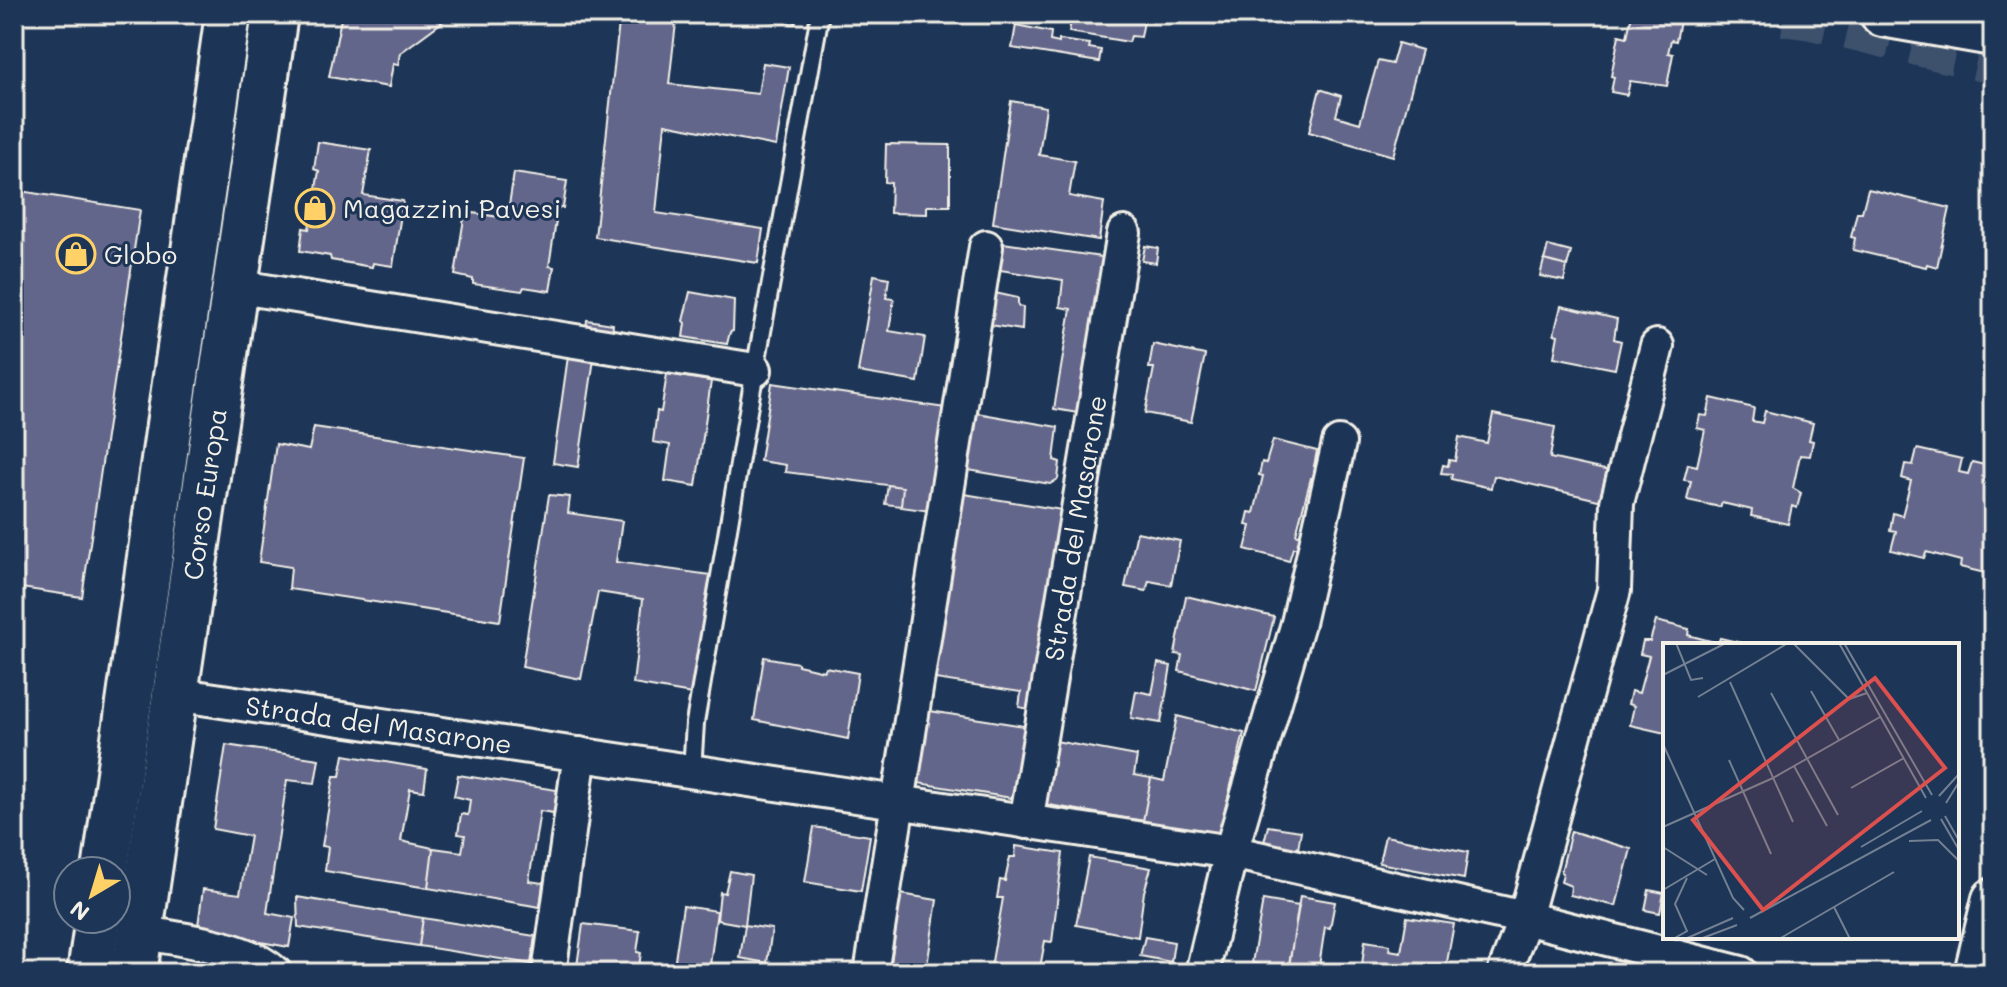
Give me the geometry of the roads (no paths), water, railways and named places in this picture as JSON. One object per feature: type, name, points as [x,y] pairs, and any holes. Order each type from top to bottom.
[{"type":"main road","name":"Corso Europa","points":[[107,855],[228,14]]},
{"type":"main road","name":"Corso Europa","points":[[137,953],[275,14]]},
{"type":"main road","points":[[1883,14],[1993,33]]},
{"type":"main road","points":[[90,973],[96,935]]},
{"type":"street","name":"Strada del Masarone","points":[[1026,822],[1124,233]]},
{"type":"street","points":[[871,973],[986,247]]},
{"type":"street","points":[[234,286],[755,370]]},
{"type":"street","points":[[1504,973],[1525,918],[1614,590],[1617,503],[1657,346]]},
{"type":"street","points":[[1202,973],[1231,852],[1298,623],[1339,443]]},
{"type":"street","name":"Strada del Masarone","points":[[175,694],[1231,852],[1525,918],[1741,973]]},
{"type":"street","points":[[549,973],[580,754]]},
{"type":"street","points":[[1975,973],[1993,899]]},
{"type":"street","points":[[137,953],[219,948],[264,962],[275,973]]},
{"type":"lane","points":[[692,771],[695,723],[820,14]]},
{"type":"tunnel","points":[[1784,14],[1993,62]]},
{"type":"place","name":"Magazzini Pavesi","points":[[315,208]]},
{"type":"place","name":"Globo","points":[[76,254]]}]
